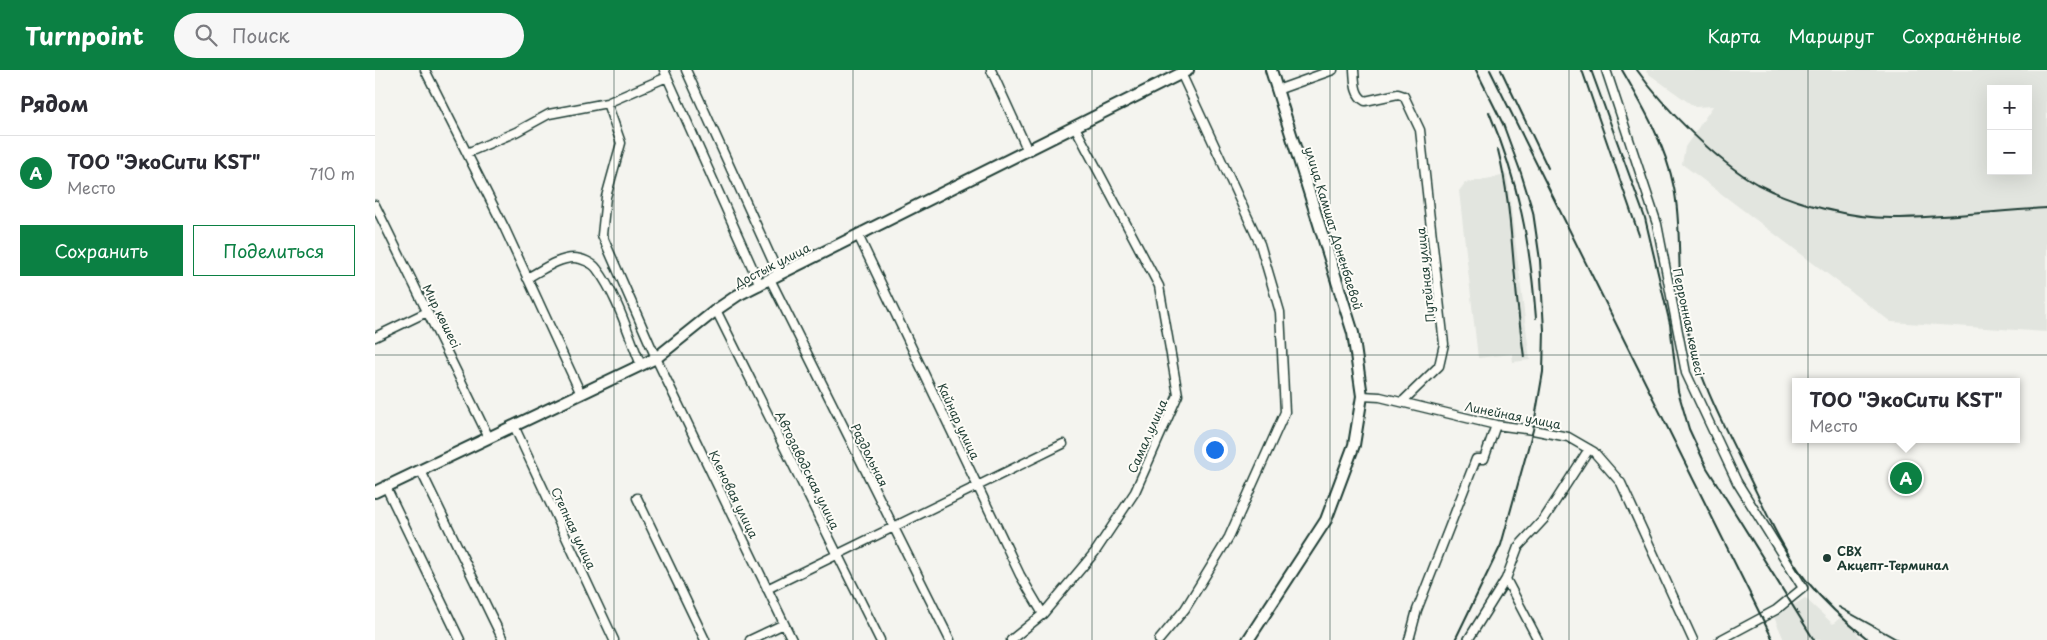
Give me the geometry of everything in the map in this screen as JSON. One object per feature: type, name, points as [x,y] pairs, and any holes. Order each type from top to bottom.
[{"type":"street","points":[[425,70],[467,153],[581,394]]},
{"type":"street","name":"Раздольная","points":[[686,70],[775,277],[893,527],[950,640]]},
{"type":"street","points":[[991,70],[1028,151]]},
{"type":"street","name":"улица Камшат Доненбаевой","points":[[1248,640],[1326,520],[1354,445],[1362,396],[1353,333],[1271,70]]},
{"type":"street","points":[[1277,90],[1333,70]]},
{"type":"street","name":"Путейная улица","points":[[1354,70],[1356,90],[1361,98],[1365,101],[1398,94],[1404,96],[1420,130],[1443,344],[1439,366],[1402,402]]},
{"type":"street","name":"Перронная көшесі","points":[[1606,70],[1657,224],[1686,373],[1737,482],[1803,588],[1776,610],[1720,640]]},
{"type":"street","points":[[1159,640],[1185,609],[1229,537],[1285,412],[1280,312],[1259,244],[1185,72]]},
{"type":"street","name":"Достык улица","points":[[375,492],[656,358],[715,310],[760,285],[1185,72]]},
{"type":"street","points":[[467,153],[516,132],[549,114],[607,103],[665,74],[760,285]]},
{"type":"street","name":"Кленовая улица","points":[[607,103],[621,143],[606,197],[602,235],[609,255],[656,358],[792,640]]},
{"type":"street","name":"Самал улица","points":[[1011,640],[1043,614],[1095,552],[1135,492],[1178,395],[1159,286],[1075,127]]},
{"type":"street","name":"Мир көшесі","points":[[375,205],[489,438]]},
{"type":"street","name":"Кайнар улица","points":[[858,235],[1020,574],[1043,614]]},
{"type":"street","points":[[527,278],[563,260],[575,258],[587,261],[597,268],[614,300],[641,365]]},
{"type":"street","name":"Автозаводская улица","points":[[715,310],[879,640]]},
{"type":"street","points":[[375,336],[427,312]]},
{"type":"street","name":"Линейная улица","points":[[1362,396],[1379,397],[1496,425],[1568,437],[1595,452],[1621,483],[1693,640]]},
{"type":"street","points":[[1409,640],[1417,610],[1476,459],[1484,458],[1496,425]]},
{"type":"street","name":"Степная улица","points":[[514,426],[614,640]]},
{"type":"street","points":[[767,589],[1063,444]]},
{"type":"street","points":[[1468,640],[1506,579],[1518,547],[1545,519],[1589,449]]},
{"type":"street","points":[[421,470],[503,640]]},
{"type":"street","points":[[386,487],[460,640]]},
{"type":"street","points":[[637,498],[705,640]]},
{"type":"street","points":[[1506,579],[1537,640]]},
{"type":"street","points":[[751,640],[784,624]]},
{"type":"shaded area","points":[[1647,70],[2047,70],[2047,332],[1891,322],[1682,164],[1685,147],[1713,106],[1695,107],[1646,72]]},
{"type":"shaded area","points":[[1507,175],[1530,360],[1513,362],[1512,354],[1478,358],[1459,191],[1465,183]]},
{"type":"shaded area","points":[[1805,598],[1833,624],[1843,615],[1862,640],[1784,640],[1774,617]]},
{"type":"railway","points":[[1455,640],[1501,545],[1533,430],[1543,372],[1544,330],[1540,260],[1533,212],[1503,124],[1476,70]]},
{"type":"railway","points":[[1490,70],[1773,640]]},
{"type":"railway","points":[[1501,70],[1548,168]]},
{"type":"railway","points":[[1582,70],[1639,235]]},
{"type":"railway","points":[[1591,70],[1645,218],[1670,324],[1678,391],[1689,429],[1707,468],[1814,640]]},
{"type":"railway","points":[[1622,70],[1653,127],[1670,172],[1677,205],[1683,307],[1691,345],[1705,384],[1730,439],[1789,556],[1806,580],[1828,604],[1869,640]]},
{"type":"railway","points":[[1637,70],[1676,117],[1725,162],[1757,184],[1805,204],[1858,216],[1892,218],[1950,216],[2047,208]]},
{"type":"railway","points":[[1489,112],[1508,163],[1521,213],[1530,264],[1536,318]]},
{"type":"railway","points":[[1498,150],[1508,202],[1524,357]]},
{"type":"railway","points":[[1839,607],[1898,640]]},
{"type":"place","name":"ТОО \"ЭкоСити KST\"","points":[[1906,478]]},
{"type":"place","name":"СВХ Акцепт-Терминал","points":[[1827,558]]}]
